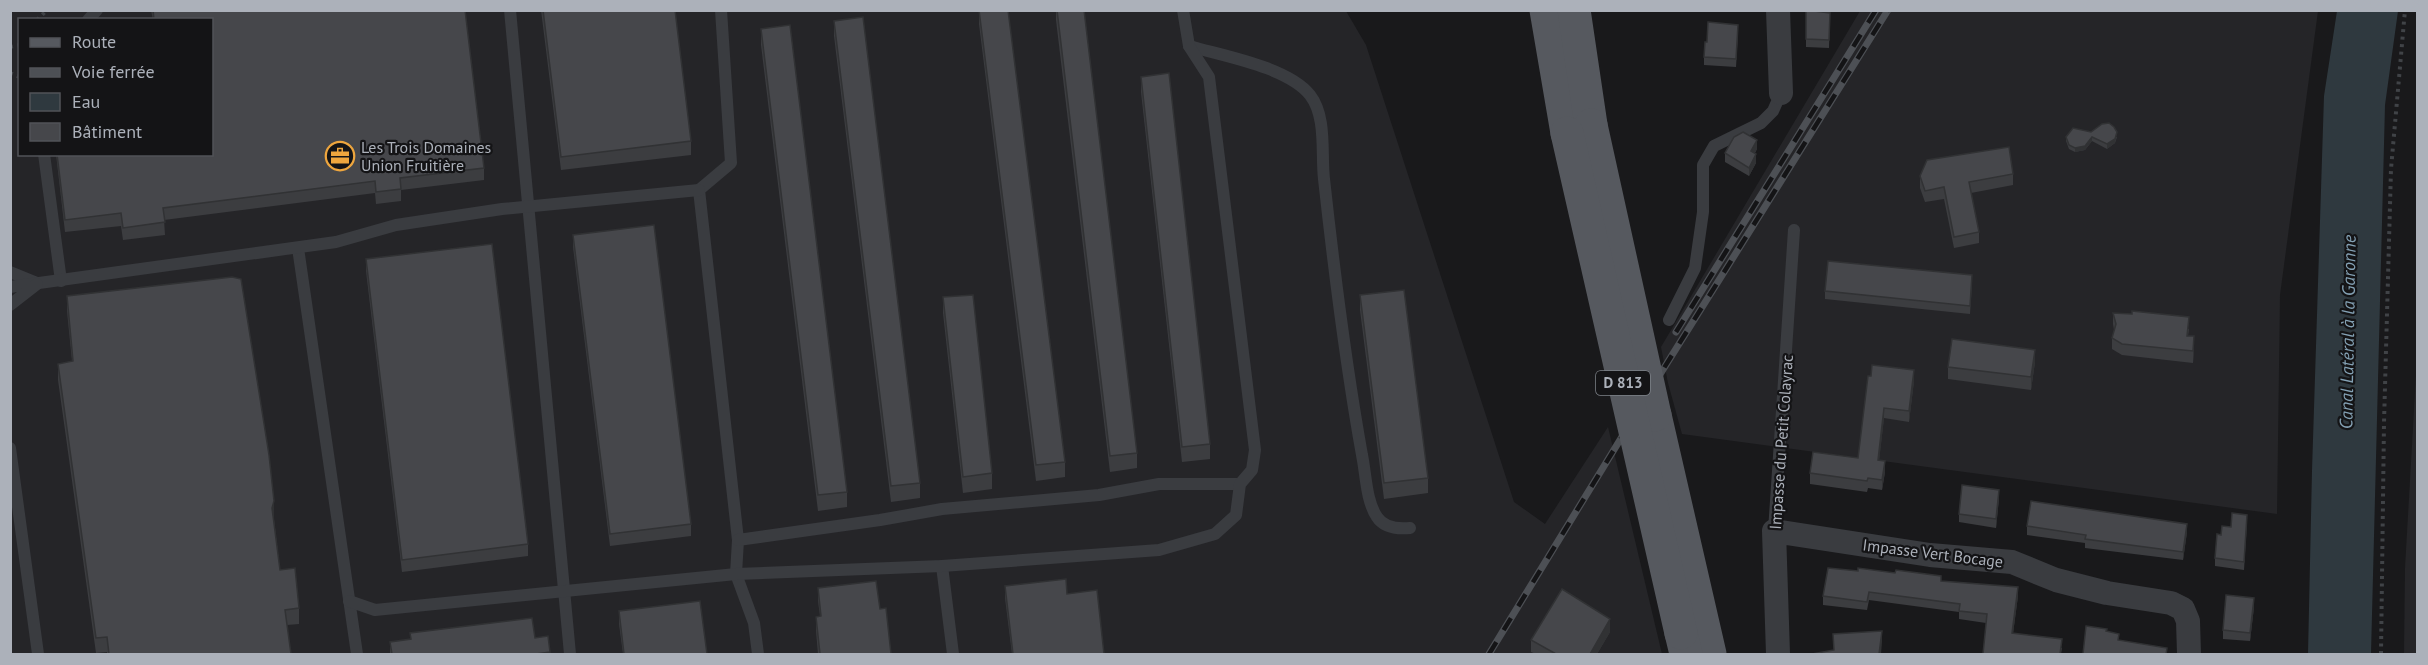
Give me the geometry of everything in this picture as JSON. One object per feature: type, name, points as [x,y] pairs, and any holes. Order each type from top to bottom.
[{"type":"main road","name":"D 813","points":[[1546,10],[1655,415],[1710,654]]},
{"type":"main road","name":"D 813","points":[[1574,10],[1579,129],[1683,644]]},
{"type":"street","points":[[1778,10],[1780,93]]},
{"type":"street","name":"Impasse du Petit Colayrac","points":[[1774,531],[1778,654]]},
{"type":"street","name":"Impasse Vert Bocage","points":[[1774,531],[1930,555],[2012,562],[2056,580],[2170,603],[2182,609],[2188,621],[2189,654]]},
{"type":"lane","points":[[510,10],[570,654]]},
{"type":"lane","points":[[10,287],[336,242],[396,225],[528,207],[699,190],[731,164],[721,10]]},
{"type":"lane","points":[[349,602],[375,610],[736,574],[942,566],[1159,550],[1215,534],[1236,515],[1240,484],[1252,470],[1255,450],[1209,77],[1189,46],[1183,10]]},
{"type":"lane","points":[[1189,46],[1280,73],[1298,83],[1311,96],[1320,117],[1323,177],[1370,499],[1377,519],[1389,526],[1400,529],[1410,528]]},
{"type":"lane","points":[[1669,320],[1695,268],[1703,212],[1703,165],[1714,146],[1761,123],[1773,111],[1780,93]]},
{"type":"lane","points":[[44,156],[61,280]]},
{"type":"lane","points":[[699,190],[738,540],[736,574],[754,623],[758,654]]},
{"type":"lane","name":"Impasse du Petit Colayrac","points":[[1774,531],[1794,230]]},
{"type":"lane","points":[[298,248],[357,654]]},
{"type":"lane","points":[[10,272],[38,284]]},
{"type":"lane","points":[[10,305],[38,284]]},
{"type":"lane","points":[[10,448],[38,654]]},
{"type":"lane","points":[[738,540],[942,509],[1099,495],[1158,484],[1240,484]]},
{"type":"lane","points":[[942,566],[953,654]]},
{"type":"path","points":[[2381,654],[2391,169],[2405,10]]},
{"type":"shaded area","points":[[10,11],[1346,11],[1366,45],[1514,502],[1545,524],[1608,427],[1662,654],[11,654]]},
{"type":"shaded area","points":[[1860,11],[2318,11],[2280,295],[2277,514],[1682,434],[1661,347]]},
{"type":"shaded area","points":[[2417,357],[2418,654],[2404,654],[2405,568]]},
{"type":"water","name":"Canal Latéral à la Garonne","points":[[2337,11],[2398,11],[2385,105],[2371,654],[2308,654],[2324,96]]},
{"type":"building","points":[[153,10],[465,10],[484,168],[400,178],[401,189],[376,192],[375,181],[163,208],[165,222],[123,228],[121,213],[65,220],[57,156],[213,156],[213,18],[154,18]]},
{"type":"building","points":[[543,10],[675,10],[691,141],[561,157]]},
{"type":"building","points":[[979,10],[1008,10],[1065,462],[1036,465]]},
{"type":"building","points":[[1057,10],[1084,10],[1137,453],[1110,456]]},
{"type":"building","points":[[1806,10],[1830,13],[1829,40],[1806,39]]},
{"type":"building","points":[[863,17],[920,483],[891,486],[834,21]]},
{"type":"building","points":[[1708,22],[1738,25],[1736,59],[1704,57]]},
{"type":"building","points":[[790,25],[847,492],[818,495],[761,29]]},
{"type":"building","points":[[1169,73],[1210,444],[1182,447],[1141,77]]},
{"type":"building","points":[[2109,123],[2117,132],[2115,139],[2107,144],[2092,137],[2085,146],[2075,148],[2069,145],[2066,137],[2073,128],[2091,132],[2102,124]]},
{"type":"building","points":[[1743,132],[1757,140],[1751,151],[1756,154],[1749,168],[1725,153],[1734,137]]},
{"type":"building","points":[[2009,147],[2013,174],[1969,182],[1979,232],[1954,237],[1944,187],[1925,191],[1920,176],[1927,160]]},
{"type":"building","points":[[654,225],[691,524],[610,534],[573,235]]},
{"type":"building","points":[[492,244],[528,544],[402,560],[366,259]]},
{"type":"building","points":[[1828,261],[1972,275],[1970,306],[1825,291]]},
{"type":"building","points":[[232,277],[241,279],[269,455],[274,501],[272,508],[280,570],[295,568],[299,608],[285,610],[291,654],[109,654],[107,637],[96,638],[58,364],[73,361],[67,296]]},
{"type":"building","points":[[1404,290],[1428,478],[1384,483],[1360,295]]},
{"type":"building","points":[[973,295],[992,473],[963,477],[943,297]]},
{"type":"building","points":[[2132,311],[2189,317],[2187,336],[2194,336],[2193,351],[2122,344],[2112,338],[2116,324],[2113,313],[2132,314]]},
{"type":"building","points":[[1952,339],[2035,350],[2031,377],[1948,367]]},
{"type":"building","points":[[1872,365],[1914,370],[1909,411],[1884,408],[1878,460],[1885,461],[1882,480],[1868,478],[1867,481],[1810,473],[1813,452],[1858,458],[1868,376],[1871,376]]},
{"type":"building","points":[[1962,485],[1999,490],[1996,519],[1959,514]]},
{"type":"building","points":[[2031,501],[2187,524],[2183,552],[2085,539],[2086,535],[2027,526]]},
{"type":"building","points":[[2232,513],[2247,515],[2244,562],[2215,558],[2217,534],[2221,535],[2222,526],[2231,527]]},
{"type":"building","points":[[1828,568],[1858,571],[1858,568],[1895,573],[1896,570],[1941,576],[1941,581],[2018,587],[2012,633],[2062,639],[2060,654],[1983,654],[1987,614],[1959,611],[1960,604],[1869,592],[1867,602],[1823,596]]},
{"type":"building","points":[[1066,579],[1067,594],[1097,590],[1104,654],[1013,654],[1005,586]]},
{"type":"building","points":[[876,581],[880,609],[886,608],[891,654],[820,654],[816,617],[821,616],[818,588]]},
{"type":"building","points":[[1562,589],[1610,619],[1590,654],[1556,654],[1531,640]]},
{"type":"building","points":[[2226,595],[2254,598],[2250,633],[2223,630]]},
{"type":"building","points":[[700,601],[707,654],[624,654],[619,611]]},
{"type":"building","points":[[532,618],[535,638],[548,636],[550,652],[536,654],[392,654],[390,642],[411,639],[410,633]]},
{"type":"building","points":[[2086,626],[2107,629],[2106,631],[2119,634],[2118,640],[2167,648],[2166,654],[2083,654]]},
{"type":"building","points":[[1882,631],[1879,654],[1812,654],[1834,650],[1833,634]]},
{"type":"railway","points":[[1676,332],[1876,10]]},
{"type":"railway","points":[[1489,654],[1664,368],[1888,10]]},
{"type":"place","name":"Les Trois Domaines Union Fruitière","points":[[340,156]]}]
